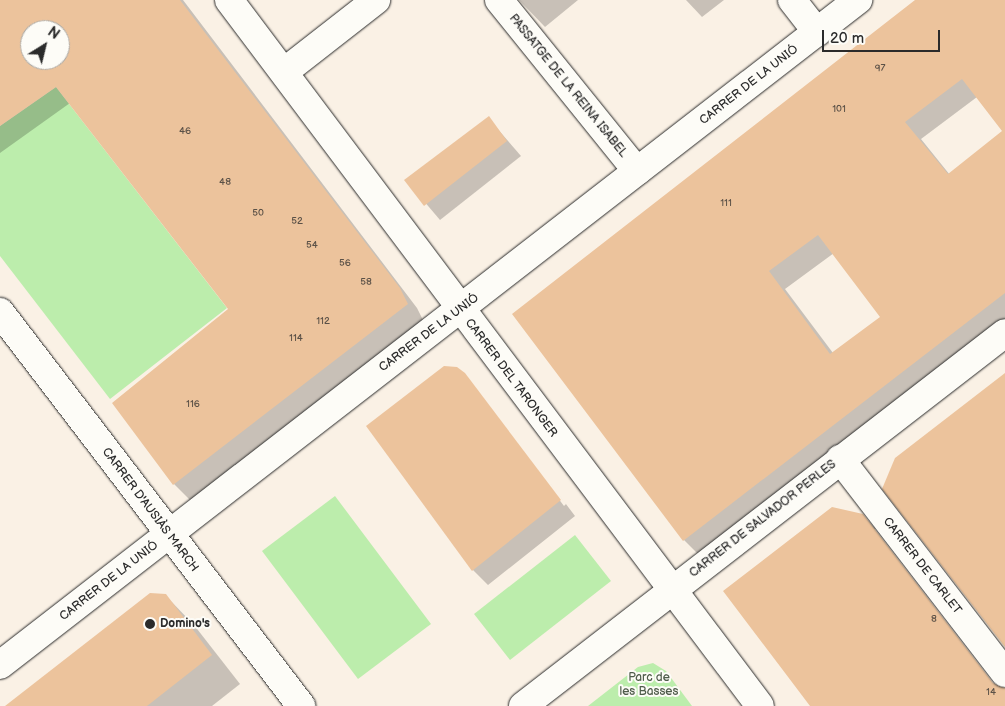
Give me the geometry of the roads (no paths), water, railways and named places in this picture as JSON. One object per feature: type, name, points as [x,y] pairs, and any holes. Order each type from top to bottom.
[{"type":"street","name":"CARRER DEL TARONGER","points":[[229,0],[459,310],[760,706]]},
{"type":"street","points":[[284,72],[376,0]]},
{"type":"street","name":"PASSATGE DE LA REINA ISABEL","points":[[499,0],[637,172]]},
{"type":"street","points":[[792,0],[818,32]]},
{"type":"street","name":"CARRER DE LA UNIÓ","points":[[0,666],[858,0]]},
{"type":"street","name":"CARRER D'AUSIÀS MARCH","points":[[0,312],[168,535],[301,706]]},
{"type":"street","name":"CARRER DE SALVADOR PERLES","points":[[523,706],[1005,332]]},
{"type":"street","name":"CARRER DE CARLET","points":[[840,459],[1005,673]]},
{"type":"place","name":"Domino's","points":[[150,624]]},
{"type":"park label","name":"Parc de les Basses","points":[[649,685]]}]
